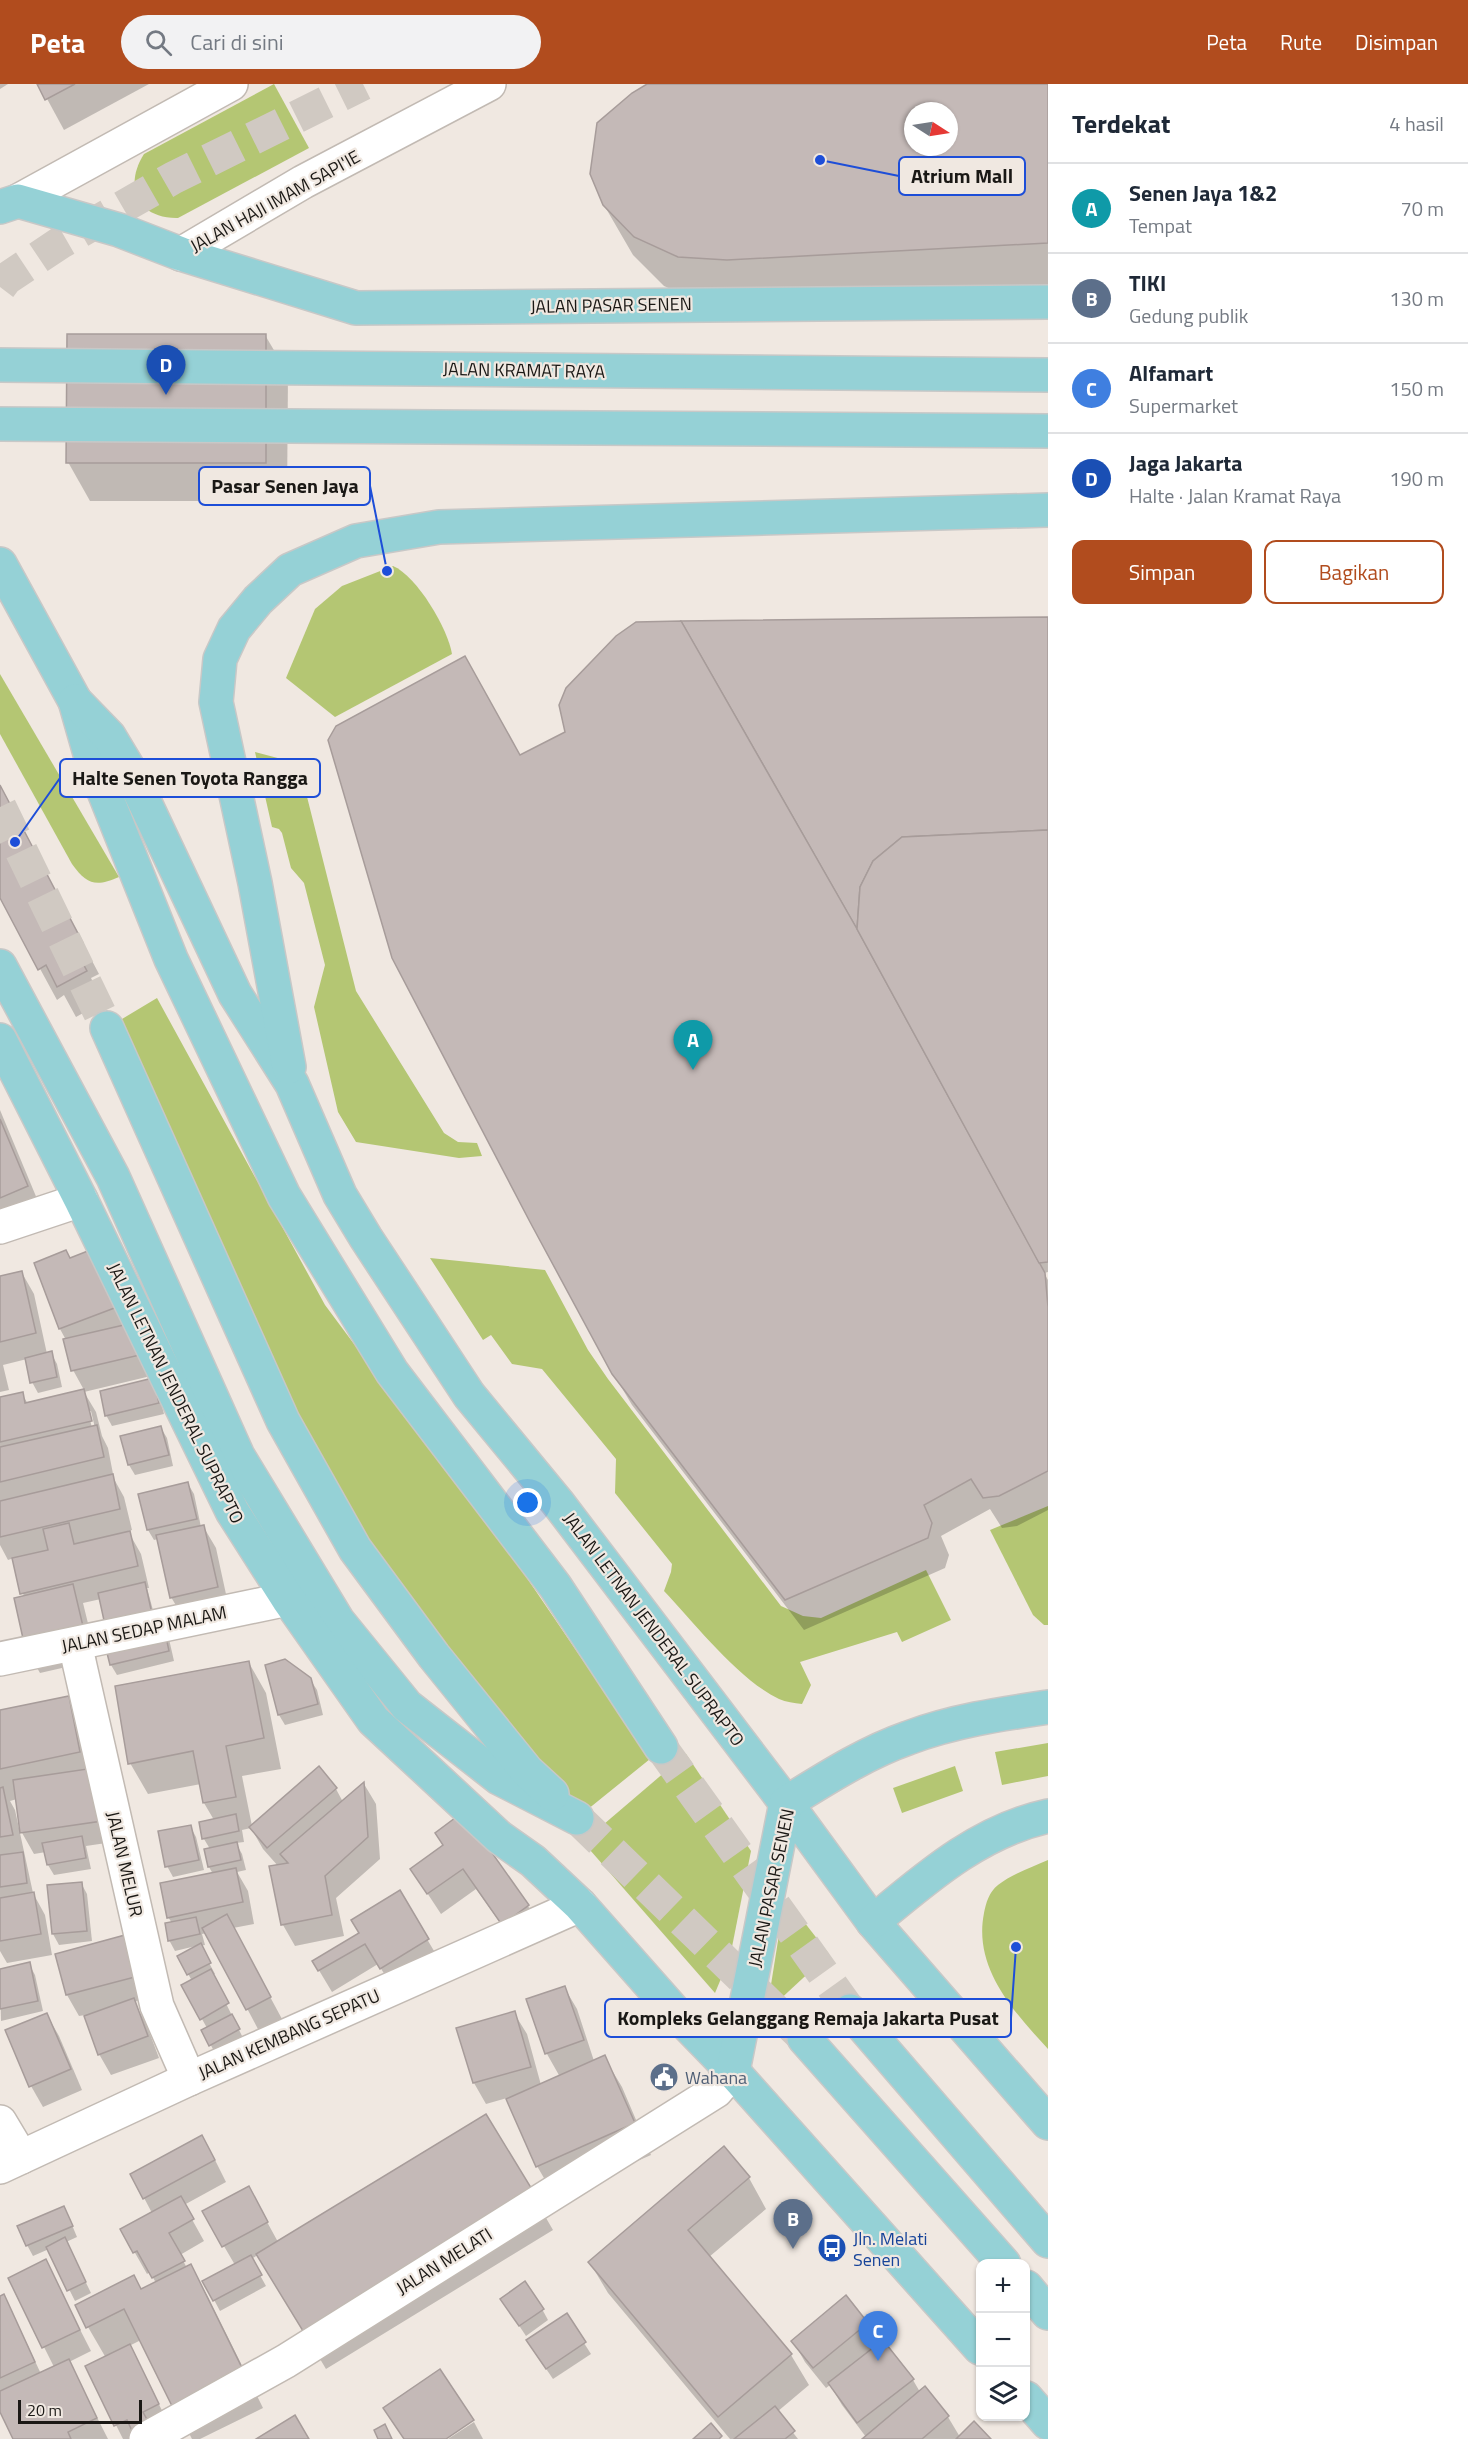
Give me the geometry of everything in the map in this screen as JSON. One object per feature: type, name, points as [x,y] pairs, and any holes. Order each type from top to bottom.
[{"type":"main road","name":"JALAN HAJI IMAM SAPI'IE","points":[[9,204],[119,230],[181,254]]},
{"type":"main road","name":"JALAN PASAR SENEN","points":[[181,254],[356,308],[1048,302]]},
{"type":"main road","name":"JALAN KRAMAT RAYA","points":[[0,365],[1048,375]]},
{"type":"main road","points":[[0,424],[1048,431]]},
{"type":"main road","points":[[292,1084],[255,883],[216,702],[220,660],[234,629],[258,600],[290,570],[356,541],[439,527],[1048,510]]},
{"type":"main road","name":"JALAN LETNAN JENDERAL SUPRAPTO","points":[[0,564],[75,701],[93,764],[171,959],[284,1196],[392,1372],[555,1586],[661,1747]]},
{"type":"main road","name":"JALAN LETNAN JENDERAL SUPRAPTO","points":[[75,701],[109,736],[130,771],[236,994],[292,1084],[340,1196],[469,1395],[558,1503],[786,1803],[873,1922],[1048,2123]]},
{"type":"main road","name":"JALAN LETNAN JENDERAL SUPRAPTO","points":[[0,966],[113,1177],[238,1456],[338,1621],[407,1706],[499,1778],[577,1818],[527,1771],[434,1656],[355,1549],[283,1421],[107,1028]]},
{"type":"main road","name":"JALAN LETNAN JENDERAL SUPRAPTO","points":[[0,1040],[81,1200],[232,1511],[288,1599],[373,1720],[499,1837],[533,1861],[580,1905],[976,2342]]},
{"type":"main road","name":"JALAN PASAR SENEN","points":[[733,2072],[786,1803],[849,1766],[908,1738],[975,1718],[1048,1707]]},
{"type":"main road","points":[[873,1922],[932,1873],[984,1838],[1048,1816]]},
{"type":"main road","points":[[850,2011],[1048,2241]]},
{"type":"main road","points":[[804,2038],[1000,2259]]},
{"type":"main road","points":[[1030,2292],[1048,2313]]},
{"type":"main road","points":[[1030,2403],[1048,2423]]},
{"type":"street","name":"JALAN HAJI IMAM SAPI'IE","points":[[9,204],[231,84]]},
{"type":"street","name":"JALAN HAJI IMAM SAPI'IE","points":[[181,254],[303,182],[489,84]]},
{"type":"street","points":[[0,1227],[81,1200]]},
{"type":"street","name":"JALAN SEDAP MALAM","points":[[0,1659],[288,1599]]},
{"type":"street","name":"JALAN MELUR","points":[[75,1644],[157,2006],[189,2079]]},
{"type":"street","name":"JALAN KEMBANG SEPATU","points":[[11,2162],[189,2079],[580,1905]]},
{"type":"street","name":"JALAN MELATI","points":[[146,2439],[316,2342],[716,2091],[733,2072]]},
{"type":"street","points":[[0,2122],[11,2162]]},
{"type":"green space","points":[[274,84],[309,148],[178,218],[164,217],[144,207],[138,199],[135,178],[144,154]]},
{"type":"green space","points":[[393,566],[412,580],[430,604],[444,631],[452,654],[335,717],[286,678],[315,609],[342,586]]},
{"type":"green space","points":[[0,674],[119,877],[104,882],[92,882],[82,876],[72,864],[0,734]]},
{"type":"green space","points":[[255,752],[289,761],[302,777],[356,991],[444,1133],[458,1142],[477,1143],[482,1156],[459,1158],[356,1142],[338,1112],[314,1007],[325,965],[304,883],[291,868],[282,833],[279,829],[272,827]]},
{"type":"green space","points":[[157,998],[325,1305],[514,1559],[650,1759],[577,1818],[527,1771],[294,1442],[107,1028]]},
{"type":"green space","points":[[430,1258],[545,1270],[588,1350],[608,1379],[781,1606],[803,1616],[821,1618],[926,1570],[951,1620],[902,1642],[897,1632],[800,1662],[811,1685],[802,1704],[782,1700],[764,1690],[733,1665],[664,1591],[672,1564],[615,1493],[616,1459],[542,1369],[512,1364],[491,1335],[483,1340]]},
{"type":"green space","points":[[1048,1506],[1048,1625],[1044,1625],[1033,1615],[990,1530]]},
{"type":"green space","points":[[1048,1743],[1048,1776],[1002,1785],[995,1752]]},
{"type":"green space","points":[[686,1754],[751,1851],[730,1957],[715,1993],[583,1842]]},
{"type":"green space","points":[[955,1766],[963,1791],[902,1813],[893,1788]]},
{"type":"green space","points":[[1048,1860],[1048,2049],[1022,2020],[999,1988],[990,1970],[982,1933],[986,1905],[995,1888],[1016,1874]]},
{"type":"green space","points":[[794,1909],[829,1954],[775,2004],[770,1991],[781,1922]]},
{"type":"building","points":[[37,84],[75,84],[45,100]]},
{"type":"building","points":[[647,84],[1048,84],[1048,243],[727,260],[678,257],[634,237],[603,205],[590,174],[597,123],[632,93]]},
{"type":"building","points":[[67,334],[266,334],[266,463],[66,463]]},
{"type":"building","points":[[1048,617],[1048,830],[902,837],[873,861],[860,887],[857,929],[681,621]]},
{"type":"building","points":[[681,621],[857,929],[1045,1273],[1048,1307],[1048,1471],[999,1496],[983,1498],[971,1479],[924,1505],[932,1523],[928,1538],[785,1600],[612,1374],[530,1222],[392,958],[328,740],[336,726],[465,656],[520,755],[565,732],[559,705],[566,688],[616,636],[636,622]]},
{"type":"building","points":[[0,785],[83,943],[74,947],[87,971],[57,987],[46,965],[38,970],[0,898]]},
{"type":"building","points":[[1048,830],[1048,1262],[1039,1263],[857,929],[860,887],[873,861],[902,837]]},
{"type":"building","points":[[0,1119],[28,1186],[0,1198]]},
{"type":"building","points":[[103,1245],[125,1304],[59,1329],[34,1263],[66,1250],[70,1258]]},
{"type":"building","points":[[22,1271],[36,1333],[0,1342],[0,1276]]},
{"type":"building","points":[[137,1322],[144,1354],[71,1371],[63,1339]]},
{"type":"building","points":[[52,1351],[57,1377],[30,1383],[25,1358]]},
{"type":"building","points":[[153,1378],[159,1403],[105,1416],[100,1391]]},
{"type":"building","points":[[84,1389],[92,1421],[0,1442],[0,1397],[23,1392],[25,1403]]},
{"type":"building","points":[[97,1425],[104,1457],[0,1482],[0,1447]]},
{"type":"building","points":[[161,1426],[169,1455],[128,1465],[120,1436]]},
{"type":"building","points":[[113,1474],[120,1509],[0,1537],[0,1501]]},
{"type":"building","points":[[188,1482],[197,1519],[147,1530],[138,1494]]},
{"type":"building","points":[[69,1523],[74,1544],[130,1531],[138,1566],[20,1594],[12,1558],[48,1550],[43,1529]]},
{"type":"building","points":[[204,1525],[218,1587],[170,1598],[156,1535]]},
{"type":"building","points":[[145,1582],[152,1614],[105,1625],[98,1593]]},
{"type":"building","points":[[73,1584],[86,1639],[26,1652],[14,1598]]},
{"type":"building","points":[[164,1627],[169,1651],[110,1665],[104,1641]]},
{"type":"building","points":[[285,1659],[311,1678],[318,1704],[278,1715],[265,1665]]},
{"type":"building","points":[[249,1661],[264,1738],[226,1746],[236,1797],[203,1803],[193,1751],[128,1764],[115,1686]]},
{"type":"building","points":[[69,1696],[80,1752],[0,1769],[0,1710]]},
{"type":"building","points":[[319,1766],[337,1788],[267,1848],[249,1827]]},
{"type":"building","points":[[94,1768],[102,1821],[20,1833],[13,1780]]},
{"type":"building","points":[[364,1782],[368,1837],[325,1876],[332,1915],[281,1925],[269,1866],[288,1863],[280,1854]]},
{"type":"building","points":[[3,1787],[13,1835],[0,1837],[0,1788]]},
{"type":"building","points":[[463,1812],[529,1905],[502,1925],[463,1869],[427,1894],[410,1869],[443,1845],[435,1833]]},
{"type":"building","points":[[236,1814],[239,1831],[202,1839],[199,1822]]},
{"type":"building","points":[[191,1825],[199,1860],[165,1867],[158,1831]]},
{"type":"building","points":[[82,1836],[86,1858],[47,1865],[42,1843]]},
{"type":"building","points":[[237,1842],[241,1860],[208,1867],[204,1849]]},
{"type":"building","points":[[23,1852],[27,1883],[0,1887],[0,1855]]},
{"type":"building","points":[[236,1868],[243,1902],[167,1918],[160,1883]]},
{"type":"building","points":[[82,1882],[87,1931],[52,1934],[47,1885]]},
{"type":"building","points":[[400,1890],[429,1939],[380,1969],[365,1944],[318,1971],[312,1961],[359,1933],[351,1920]]},
{"type":"building","points":[[34,1892],[41,1934],[0,1941],[0,1898]]},
{"type":"building","points":[[227,1914],[271,1997],[246,2010],[202,1928]]},
{"type":"building","points":[[196,1917],[200,1934],[168,1941],[165,1923]]},
{"type":"building","points":[[125,1935],[135,1977],[66,1995],[55,1954]]},
{"type":"building","points":[[201,1943],[211,1963],[187,1975],[177,1956]]},
{"type":"building","points":[[30,1962],[38,2001],[0,2009],[0,1969]]},
{"type":"building","points":[[211,1969],[229,2003],[200,2020],[181,1985]]},
{"type":"building","points":[[565,1986],[584,2040],[545,2054],[526,1999]]},
{"type":"building","points":[[134,1998],[148,2036],[98,2055],[84,2016]]},
{"type":"building","points":[[515,2011],[531,2067],[473,2083],[456,2028]]},
{"type":"building","points":[[47,2013],[71,2069],[29,2087],[5,2030]]},
{"type":"building","points":[[232,2014],[240,2029],[209,2046],[201,2030]]},
{"type":"building","points":[[605,2055],[635,2123],[536,2167],[506,2099]]},
{"type":"building","points":[[486,2114],[533,2191],[303,2331],[256,2254]]},
{"type":"building","points":[[202,2135],[215,2160],[143,2199],[130,2174]]},
{"type":"building","points":[[724,2146],[750,2177],[688,2230],[792,2354],[718,2417],[588,2262]]},
{"type":"building","points":[[249,2186],[268,2222],[222,2247],[202,2211]]},
{"type":"building","points":[[181,2196],[194,2219],[169,2233],[185,2261],[152,2278],[137,2251],[133,2253],[120,2229]]},
{"type":"building","points":[[64,2206],[73,2226],[26,2246],[17,2226]]},
{"type":"building","points":[[65,2237],[86,2282],[67,2291],[46,2247]]},
{"type":"building","points":[[251,2255],[262,2275],[213,2301],[202,2281]]},
{"type":"building","points":[[46,2259],[80,2330],[42,2348],[8,2278]]},
{"type":"building","points":[[191,2264],[246,2376],[175,2412],[124,2309],[86,2328],[75,2305],[134,2275],[141,2289]]},
{"type":"building","points":[[525,2281],[544,2309],[519,2326],[500,2299]]},
{"type":"building","points":[[4,2294],[35,2362],[0,2378],[0,2296]]},
{"type":"building","points":[[846,2295],[868,2323],[813,2368],[791,2341]]},
{"type":"building","points":[[567,2313],[586,2342],[546,2369],[526,2340]]},
{"type":"building","points":[[883,2340],[914,2379],[857,2423],[828,2383]]},
{"type":"building","points":[[130,2344],[159,2404],[143,2412],[151,2427],[134,2435],[127,2420],[114,2426],[85,2366]]},
{"type":"building","points":[[69,2359],[97,2418],[68,2432],[71,2439],[13,2439],[0,2412],[0,2391]]},
{"type":"building","points":[[440,2369],[474,2420],[446,2439],[404,2439],[383,2408]]},
{"type":"building","points":[[925,2386],[949,2416],[922,2439],[862,2439]]},
{"type":"building","points":[[775,2406],[795,2431],[785,2439],[734,2439]]},
{"type":"building","points":[[295,2415],[309,2439],[256,2439]]},
{"type":"building","points":[[974,2421],[991,2439],[956,2439]]},
{"type":"building","points":[[711,2423],[722,2436],[719,2439],[693,2439]]},
{"type":"building","points":[[385,2424],[392,2439],[378,2439],[374,2430]]},
{"type":"tunnel","points":[[0,287],[6,279],[60,243],[173,178],[363,84]]},
{"type":"tunnel","points":[[0,807],[107,1028]]},
{"type":"tunnel","points":[[661,1747],[850,2011]]},
{"type":"tunnel","points":[[577,1818],[804,2038]]},
{"type":"place","name":"Atrium Mall","points":[[820,160]]},
{"type":"place","name":"Jaga Jakarta","points":[[166,395]]},
{"type":"place","name":"Pasar Senen Jaya","points":[[387,571]]},
{"type":"place","name":"Halte Senen Toyota Rangga","points":[[15,842]]},
{"type":"place","name":"Senen Jaya 1&2","points":[[693,1070]]},
{"type":"place","name":"Kompleks Gelanggang Remaja Jakarta Pusat","points":[[1016,1947]]},
{"type":"place","name":"Wahana","points":[[664,2077]]},
{"type":"place","name":"Jln. Melati Senen","points":[[832,2248]]},
{"type":"place","name":"TIKI","points":[[793,2249]]},
{"type":"place","name":"Alfamart","points":[[878,2361]]}]
